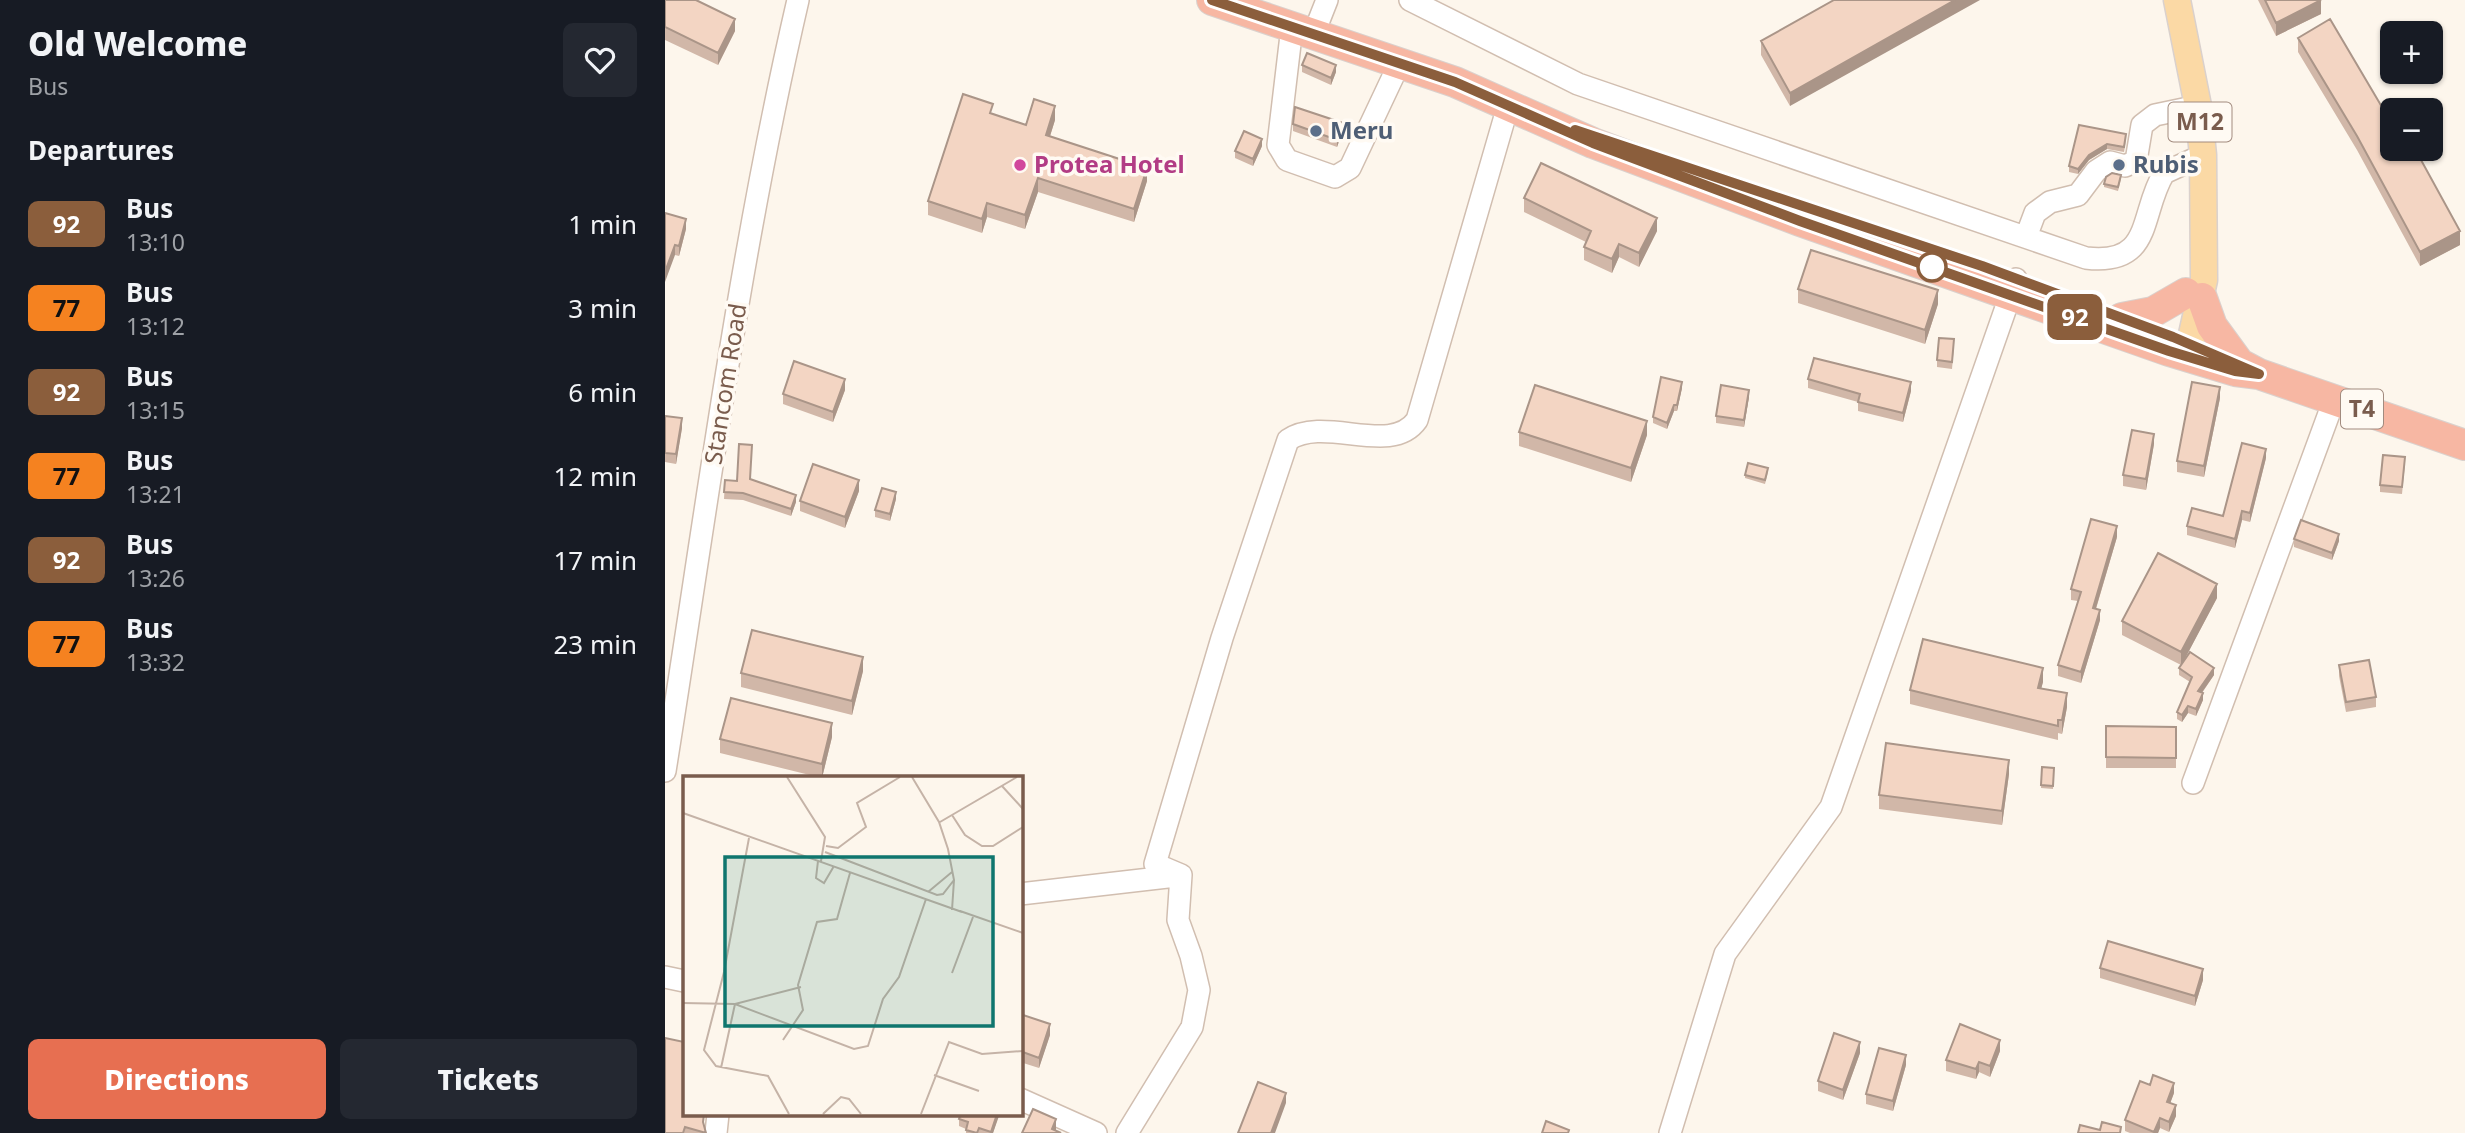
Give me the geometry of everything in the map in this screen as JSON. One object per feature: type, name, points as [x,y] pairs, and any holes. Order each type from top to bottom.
[{"type":"highway","name":"T4","points":[[1212,0],[1455,82],[1593,143],[1776,212],[2122,318],[2235,371],[2249,368],[2465,445]]},
{"type":"highway","name":"T4","points":[[2013,286],[2180,347]]},
{"type":"highway","points":[[2122,318],[2153,312],[2194,296],[2212,326],[2249,368]]},
{"type":"main road","name":"M12","points":[[2177,0],[2198,106],[2203,155],[2202,245],[2194,296],[2180,347]]},
{"type":"street","name":"Stancom Road","points":[[665,771],[744,272],[780,76],[798,0]]},
{"type":"street","points":[[1327,0],[1303,30],[1278,145],[1287,160],[1335,177],[1350,168],[1399,64]]},
{"type":"street","points":[[1410,0],[1578,84],[2086,258],[2105,260],[2132,250],[2143,233],[2164,173],[2203,155]]},
{"type":"street","points":[[1181,876],[1155,864],[1221,638],[1288,440],[1299,432],[1317,431],[1395,436],[1409,432],[1417,420],[1508,106]]},
{"type":"street","points":[[2026,237],[2035,213],[2050,202],[2078,195],[2096,171],[2110,162],[2125,166],[2136,160],[2142,125],[2155,115],[2198,106]]},
{"type":"street","points":[[1670,1133],[1725,954],[1831,807],[2013,286]]},
{"type":"street","points":[[2193,783],[2334,400]]},
{"type":"street","points":[[1022,894],[1139,878],[1181,876]]},
{"type":"street","points":[[1127,1133],[1192,1027],[1198,1007],[1199,989],[1194,967],[1178,920],[1181,876]]},
{"type":"street","points":[[665,977],[683,981]]},
{"type":"street","points":[[1022,1100],[1095,1133]]},
{"type":"building","points":[[665,0],[696,0],[735,19],[718,53],[665,27]]},
{"type":"building","points":[[1834,0],[1955,0],[1790,93],[1761,41]]},
{"type":"building","points":[[2265,0],[2321,0],[2276,23]]},
{"type":"building","points":[[2330,19],[2380,104],[2380,161],[2422,161],[2460,231],[2420,252],[2357,136],[2298,38]]},
{"type":"building","points":[[1307,53],[1336,65],[1331,78],[1302,65]]},
{"type":"building","name":"Protea Hotel","points":[[963,94],[993,104],[990,113],[1026,125],[1034,99],[1055,106],[1046,135],[1147,168],[1134,209],[1038,178],[1025,215],[987,203],[982,219],[928,201]]},
{"type":"building","points":[[1295,107],[1343,123],[1337,140],[1293,124]]},
{"type":"building","points":[[2079,125],[2126,134],[2124,147],[2107,144],[2089,155],[2078,169],[2069,166]]},
{"type":"building","points":[[1244,131],[1262,139],[1253,159],[1235,151]]},
{"type":"building","points":[[1541,163],[1657,218],[1639,253],[1619,244],[1612,259],[1584,247],[1591,231],[1524,198]]},
{"type":"building","points":[[2112,173],[2121,175],[2118,187],[2104,184],[2106,177]]},
{"type":"building","points":[[665,213],[686,219],[679,246],[675,245],[665,272]]},
{"type":"building","points":[[1811,250],[1938,290],[1925,330],[1798,289]]},
{"type":"building","points":[[1939,338],[1954,339],[1952,362],[1937,360]]},
{"type":"building","points":[[1814,358],[1911,382],[1903,413],[1858,402],[1860,394],[1808,379]]},
{"type":"building","points":[[794,361],[845,379],[833,412],[783,394]]},
{"type":"building","points":[[1661,377],[1682,382],[1677,405],[1674,405],[1667,423],[1653,417]]},
{"type":"building","points":[[2192,382],[2220,387],[2204,466],[2177,461]]},
{"type":"building","points":[[1535,385],[1647,421],[1631,468],[1519,432]]},
{"type":"building","points":[[1721,385],[1749,390],[1744,420],[1716,416]]},
{"type":"building","points":[[665,416],[682,418],[676,454],[665,453]]},
{"type":"building","points":[[2132,430],[2154,434],[2146,479],[2123,475]]},
{"type":"building","points":[[2242,443],[2266,449],[2250,513],[2242,511],[2235,539],[2187,526],[2192,508],[2223,516]]},
{"type":"building","points":[[739,444],[752,445],[750,479],[796,495],[791,509],[743,493],[724,492],[725,480],[737,481]]},
{"type":"building","points":[[2383,455],[2405,457],[2402,487],[2380,485]]},
{"type":"building","points":[[1748,463],[1768,468],[1765,480],[1745,475]]},
{"type":"building","points":[[813,464],[859,480],[845,517],[800,501]]},
{"type":"building","points":[[882,488],[896,492],[890,514],[875,510]]},
{"type":"building","points":[[2091,519],[2117,526],[2093,608],[2100,610],[2081,672],[2058,665],[2081,592],[2071,589]]},
{"type":"building","points":[[2301,520],[2339,534],[2332,553],[2294,539]]},
{"type":"building","points":[[2158,553],[2217,584],[2181,652],[2122,621]]},
{"type":"building","points":[[752,630],[863,657],[852,701],[741,673]]},
{"type":"building","points":[[1923,639],[2043,668],[2038,688],[2067,693],[2062,720],[2058,720],[2058,726],[1910,690]]},
{"type":"building","points":[[2190,652],[2214,668],[2198,691],[2203,693],[2196,709],[2188,706],[2182,715],[2177,712],[2192,677],[2179,668]]},
{"type":"building","points":[[2369,660],[2376,697],[2346,702],[2339,665]]},
{"type":"building","points":[[731,698],[832,723],[822,764],[720,739]]},
{"type":"building","points":[[2106,726],[2176,727],[2176,758],[2106,757]]},
{"type":"building","points":[[1886,743],[2009,760],[2002,811],[1879,795]]},
{"type":"building","points":[[2042,767],[2054,768],[2053,786],[2041,785]]},
{"type":"building","points":[[2108,941],[2203,969],[2195,996],[2100,968]]},
{"type":"building","points":[[1022,1015],[1050,1024],[1039,1058],[1022,1052]]},
{"type":"building","points":[[1960,1024],[2000,1040],[1990,1066],[1979,1062],[1976,1069],[1946,1060]]},
{"type":"building","points":[[1834,1033],[1860,1042],[1843,1090],[1818,1081]]},
{"type":"building","points":[[665,1038],[683,1042],[683,1116],[704,1116],[706,1133],[685,1127],[683,1133],[665,1133]]},
{"type":"building","points":[[1879,1048],[1906,1055],[1893,1101],[1866,1094]]},
{"type":"building","points":[[2153,1075],[2174,1083],[2167,1102],[2176,1105],[2169,1122],[2160,1118],[2154,1132],[2125,1120],[2140,1081],[2150,1085]]},
{"type":"building","points":[[1258,1082],[1286,1093],[1271,1133],[1238,1133]]},
{"type":"building","points":[[1033,1109],[1056,1119],[1052,1129],[1061,1133],[1022,1133]]},
{"type":"building","points":[[960,1116],[996,1116],[991,1132],[979,1128],[977,1133],[966,1130],[968,1122],[959,1119]]},
{"type":"building","points":[[1546,1121],[1569,1130],[1568,1133],[1542,1133]]},
{"type":"building","points":[[2102,1122],[2121,1127],[2120,1133],[2078,1133],[2080,1125],[2100,1130]]},
{"type":"bus line","name":"92","points":[[1212,0],[1455,82],[1593,143],[1800,221],[2169,351],[2235,371],[2259,374],[2239,363],[2173,337],[1982,266],[1575,130]]},
{"type":"place","name":"Meru","points":[[1316,131]]},
{"type":"place","name":"Protea Hotel","points":[[1020,165]]},
{"type":"place","name":"Rubis","points":[[2119,165]]}]
